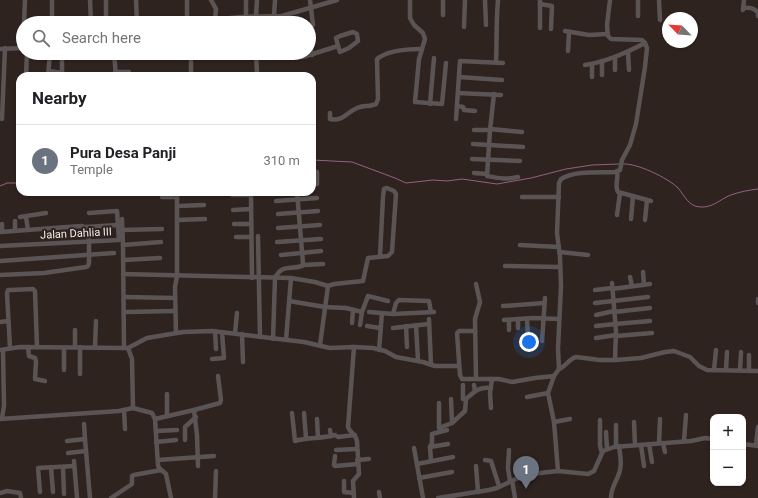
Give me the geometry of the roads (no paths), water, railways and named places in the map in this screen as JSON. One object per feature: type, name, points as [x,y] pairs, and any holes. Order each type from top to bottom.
[{"type":"street","points":[[25,16],[26,0]]},
{"type":"street","points":[[52,0],[52,16]]},
{"type":"street","points":[[90,0],[91,16]]},
{"type":"street","points":[[106,0],[106,16]]},
{"type":"street","points":[[136,0],[137,16]]},
{"type":"street","points":[[187,0],[187,16]]},
{"type":"street","points":[[211,0],[216,9],[215,16]]},
{"type":"street","points":[[246,0],[246,16],[286,15],[337,0]]},
{"type":"street","points":[[256,16],[257,0]]},
{"type":"street","points":[[274,16],[275,0]]},
{"type":"street","points":[[310,0],[312,16]]},
{"type":"street","points":[[410,0],[410,18],[424,36],[415,100],[417,103],[442,104],[446,63]]},
{"type":"street","points":[[443,0],[443,15]]},
{"type":"street","points":[[464,27],[465,0]]},
{"type":"street","points":[[485,0],[486,25]]},
{"type":"street","points":[[496,62],[498,34],[496,19],[498,0]]},
{"type":"street","points":[[610,0],[607,26],[608,37],[612,39],[642,40],[647,48],[636,124],[630,145],[619,169],[616,188],[616,191],[620,193],[649,200],[645,220]]},
{"type":"street","points":[[638,0],[638,16]]},
{"type":"street","points":[[659,0],[660,20]]},
{"type":"street","points":[[744,0],[743,9],[754,9],[758,12],[758,16]]},
{"type":"street","points":[[540,28],[540,2],[552,6],[551,29]]},
{"type":"street","points":[[353,32],[357,34],[358,40],[356,44],[342,52],[338,46],[336,40],[337,37],[353,32]]},
{"type":"street","points":[[568,50],[567,32],[589,35],[607,34]]},
{"type":"street","points":[[585,65],[615,57],[645,43]]},
{"type":"street","points":[[316,54],[338,46]]},
{"type":"street","points":[[2,119],[3,49],[16,48]]},
{"type":"street","points":[[330,113],[330,119],[336,120],[346,116],[357,108],[375,105],[378,102],[378,59],[381,56],[394,52],[422,49]]},
{"type":"street","points":[[628,52],[628,70]]},
{"type":"street","points":[[615,57],[615,70]]},
{"type":"street","points":[[430,104],[434,58]]},
{"type":"street","points":[[26,72],[27,60]]},
{"type":"street","points":[[48,72],[49,60]]},
{"type":"street","points":[[63,60],[64,72]]},
{"type":"street","points":[[114,60],[115,72]]},
{"type":"street","points":[[190,72],[191,60]]},
{"type":"street","points":[[256,60],[257,72]]},
{"type":"street","points":[[456,119],[460,61],[503,62]]},
{"type":"street","points":[[602,61],[602,75]]},
{"type":"street","points":[[592,64],[592,77]]},
{"type":"street","points":[[459,77],[502,80]]},
{"type":"street","points":[[458,93],[501,95]]},
{"type":"street","points":[[487,174],[494,94]]},
{"type":"street","points":[[457,106],[463,107],[464,110],[475,111]]},
{"type":"street","points":[[474,130],[490,129],[522,132]]},
{"type":"street","points":[[473,144],[523,147]]},
{"type":"street","points":[[472,158],[520,162]]},
{"type":"street","points":[[559,369],[558,349],[561,293],[557,234],[559,183],[564,177],[619,169]]},
{"type":"street","points":[[316,172],[318,181],[316,184]]},
{"type":"street","points":[[474,173],[487,174],[487,176],[498,179],[511,179],[518,177]]},
{"type":"street","points":[[123,274],[177,276],[219,275],[252,278],[290,278],[315,282],[328,286],[363,281],[368,258],[388,256],[392,252],[396,194],[394,191],[387,188],[384,189],[383,197],[380,256]]},
{"type":"street","points":[[617,216],[620,193]]},
{"type":"street","points":[[176,334],[175,287],[177,276],[177,196]]},
{"type":"street","points":[[251,196],[252,278]]},
{"type":"street","points":[[630,218],[634,196]]},
{"type":"street","points":[[522,197],[559,197]]},
{"type":"street","points":[[276,201],[317,198]]},
{"type":"street","points":[[297,199],[303,265]]},
{"type":"street","points":[[177,206],[204,205]]},
{"type":"street","points":[[233,210],[251,209]]},
{"type":"street","name":"Jalan Dahlia III","points":[[0,246],[119,240],[117,211],[88,213]]},
{"type":"street","points":[[278,214],[318,211]]},
{"type":"street","points":[[28,230],[23,217],[46,213]]},
{"type":"street","points":[[122,219],[126,348],[132,359],[133,408]]},
{"type":"street","points":[[177,220],[205,220]]},
{"type":"street","points":[[15,221],[15,231]]},
{"type":"street","points":[[2,224],[1,232],[118,225]]},
{"type":"street","points":[[234,224],[251,224]]},
{"type":"street","points":[[278,228],[320,225]]},
{"type":"street","points":[[0,275],[44,273],[86,267],[89,263],[89,241],[88,232],[85,227]]},
{"type":"street","points":[[122,230],[162,229]]},
{"type":"street","points":[[258,236],[260,337]]},
{"type":"street","points":[[236,238],[251,237]]},
{"type":"street","points":[[277,242],[321,239]]},
{"type":"street","points":[[119,240],[122,246]]},
{"type":"street","points":[[122,246],[161,242]]},
{"type":"street","points":[[520,245],[588,255]]},
{"type":"street","points":[[281,255],[321,251]]},
{"type":"street","points":[[0,261],[114,254]]},
{"type":"street","points":[[124,260],[160,258]]},
{"type":"street","points":[[273,339],[275,278],[277,273],[283,269],[303,265],[323,264]]},
{"type":"street","points":[[504,266],[560,267]]},
{"type":"street","points":[[643,272],[644,285]]},
{"type":"street","points":[[630,277],[632,286]]},
{"type":"street","points":[[286,340],[290,278]]},
{"type":"street","points":[[476,284],[480,302],[476,316],[475,331],[476,378]]},
{"type":"street","points":[[595,290],[650,284]]},
{"type":"street","points":[[320,345],[328,286]]},
{"type":"street","points":[[612,287],[616,336],[615,360]]},
{"type":"street","points":[[10,348],[8,290],[34,289],[37,347]]},
{"type":"street","points":[[360,325],[362,312],[368,296],[388,301]]},
{"type":"street","points":[[124,297],[176,298]]},
{"type":"street","points":[[595,303],[648,297]]},
{"type":"street","points":[[369,312],[393,314],[432,312],[429,301],[400,300],[396,303],[393,314]]},
{"type":"street","points":[[289,301],[362,312]]},
{"type":"street","points":[[503,306],[544,301],[542,341]]},
{"type":"street","points":[[596,315],[650,308]]},
{"type":"street","points":[[352,323],[354,310]]},
{"type":"street","points":[[125,312],[175,311]]},
{"type":"street","points":[[235,333],[237,313]]},
{"type":"street","points":[[379,350],[382,313]]},
{"type":"street","points":[[509,330],[506,320],[544,318],[559,319]]},
{"type":"street","points":[[527,319],[528,336]]},
{"type":"street","points":[[518,320],[518,328]]},
{"type":"street","points":[[0,322],[8,321]]},
{"type":"street","points":[[95,347],[96,321]]},
{"type":"street","points":[[596,326],[650,321]]},
{"type":"street","points":[[393,328],[429,322],[431,365]]},
{"type":"street","points":[[416,325],[418,361]]},
{"type":"street","points":[[367,326],[380,328]]},
{"type":"street","points":[[406,326],[407,347]]},
{"type":"street","points":[[75,330],[80,374]]},
{"type":"street","points":[[171,498],[167,476],[158,465],[155,419],[152,413],[133,408],[34,417],[1,418],[4,410],[2,397],[2,350],[20,347],[126,348],[144,338],[215,331],[320,345],[330,348],[354,347],[379,350],[385,351],[396,357],[418,361],[438,367],[459,366]]},
{"type":"street","points":[[215,331],[216,350]]},
{"type":"street","points":[[475,331],[457,332],[461,378],[499,379],[512,382],[554,376]]},
{"type":"street","points":[[212,359],[224,358],[222,332]]},
{"type":"street","points":[[596,338],[652,333]]},
{"type":"street","points":[[242,334],[243,362]]},
{"type":"street","points":[[28,347],[29,356],[35,358],[36,360],[36,380],[45,381]]},
{"type":"street","points":[[344,481],[344,492],[354,496],[353,480],[359,474],[357,449],[355,435],[348,427],[354,347]]},
{"type":"street","points":[[64,348],[64,370]]},
{"type":"street","points":[[714,370],[716,350]]},
{"type":"street","points":[[558,471],[554,422],[548,393],[554,376],[559,369],[572,358],[615,360],[641,358],[674,351],[690,357],[704,369],[758,371]]},
{"type":"street","points":[[726,370],[727,352]]},
{"type":"street","points":[[740,370],[741,352]]},
{"type":"street","points":[[749,355],[749,371]]},
{"type":"street","points":[[155,419],[220,403],[221,400],[218,376]]},
{"type":"street","points":[[492,379],[492,408]]},
{"type":"street","points":[[474,385],[475,391]]},
{"type":"street","points":[[462,386],[463,400],[466,399]]},
{"type":"street","points":[[439,403],[439,428],[452,423],[465,411],[466,399],[475,391],[481,388],[491,388]]},
{"type":"street","points":[[526,397],[548,393]]},
{"type":"street","points":[[166,394],[167,416]]},
{"type":"street","points":[[451,399],[452,423]]},
{"type":"street","points":[[124,410],[125,428]]},
{"type":"street","points":[[194,410],[196,417],[198,466]]},
{"type":"street","points":[[292,413],[295,441],[306,438],[318,438],[335,435],[338,437],[355,435]]},
{"type":"street","points":[[304,413],[306,438]]},
{"type":"street","points":[[684,441],[686,415]]},
{"type":"street","points":[[185,440],[185,427],[196,417]]},
{"type":"street","points":[[317,419],[318,438]]},
{"type":"street","points":[[554,422],[570,419]]},
{"type":"street","points":[[660,419],[661,443],[665,452]]},
{"type":"street","points":[[600,420],[600,446],[602,453]]},
{"type":"street","points":[[634,422],[635,445]]},
{"type":"street","points":[[84,424],[90,498]]},
{"type":"street","points":[[611,498],[612,487],[620,468],[616,425]]},
{"type":"street","points":[[746,444],[757,446],[758,427]]},
{"type":"street","points":[[156,431],[177,430]]},
{"type":"street","points":[[330,430],[331,436]]},
{"type":"street","points":[[431,461],[430,447],[432,443],[432,434],[447,430]]},
{"type":"street","points":[[606,432],[607,449]]},
{"type":"street","points":[[438,498],[478,492],[502,486],[528,475],[558,471],[590,474],[594,471],[602,453],[607,449],[617,446],[710,438]]},
{"type":"street","points":[[67,441],[85,439]]},
{"type":"street","points":[[156,442],[176,440]]},
{"type":"street","points":[[430,447],[448,444]]},
{"type":"street","points":[[649,444],[652,462]]},
{"type":"street","points":[[641,445],[644,466]]},
{"type":"street","points":[[414,448],[423,498]]},
{"type":"street","points":[[336,450],[357,449]]},
{"type":"street","points":[[509,450],[508,468],[515,498]]},
{"type":"street","points":[[68,453],[86,451]]},
{"type":"street","points":[[158,460],[214,456]]},
{"type":"street","points":[[335,456],[335,466],[369,459]]},
{"type":"street","points":[[417,464],[453,457]]},
{"type":"street","points":[[485,460],[491,460],[502,486],[513,490]]},
{"type":"street","points":[[40,492],[38,468],[63,467],[74,464],[77,498]]},
{"type":"street","points":[[476,466],[478,492]]},
{"type":"street","points":[[52,467],[53,492]]},
{"type":"street","points":[[63,467],[64,494]]},
{"type":"street","points":[[111,498],[132,484],[132,476],[134,474],[161,470]]},
{"type":"street","points":[[215,498],[216,471]]},
{"type":"street","points":[[419,478],[452,472]]},
{"type":"street","points":[[0,493],[7,491],[20,494],[21,498]]},
{"type":"street","points":[[379,492],[380,498]]},
{"type":"waterway","points":[[316,160],[352,162],[406,183],[462,179],[497,184],[531,178],[566,169],[592,165],[619,164]]},
{"type":"waterway","points":[[623,164],[636,166],[660,176],[678,188],[692,205],[700,207],[713,205],[734,194],[758,189]]},
{"type":"waterway","points":[[0,186],[7,183],[16,183]]},
{"type":"place","name":"Pura Desa Panji","points":[[526,489]]}]
